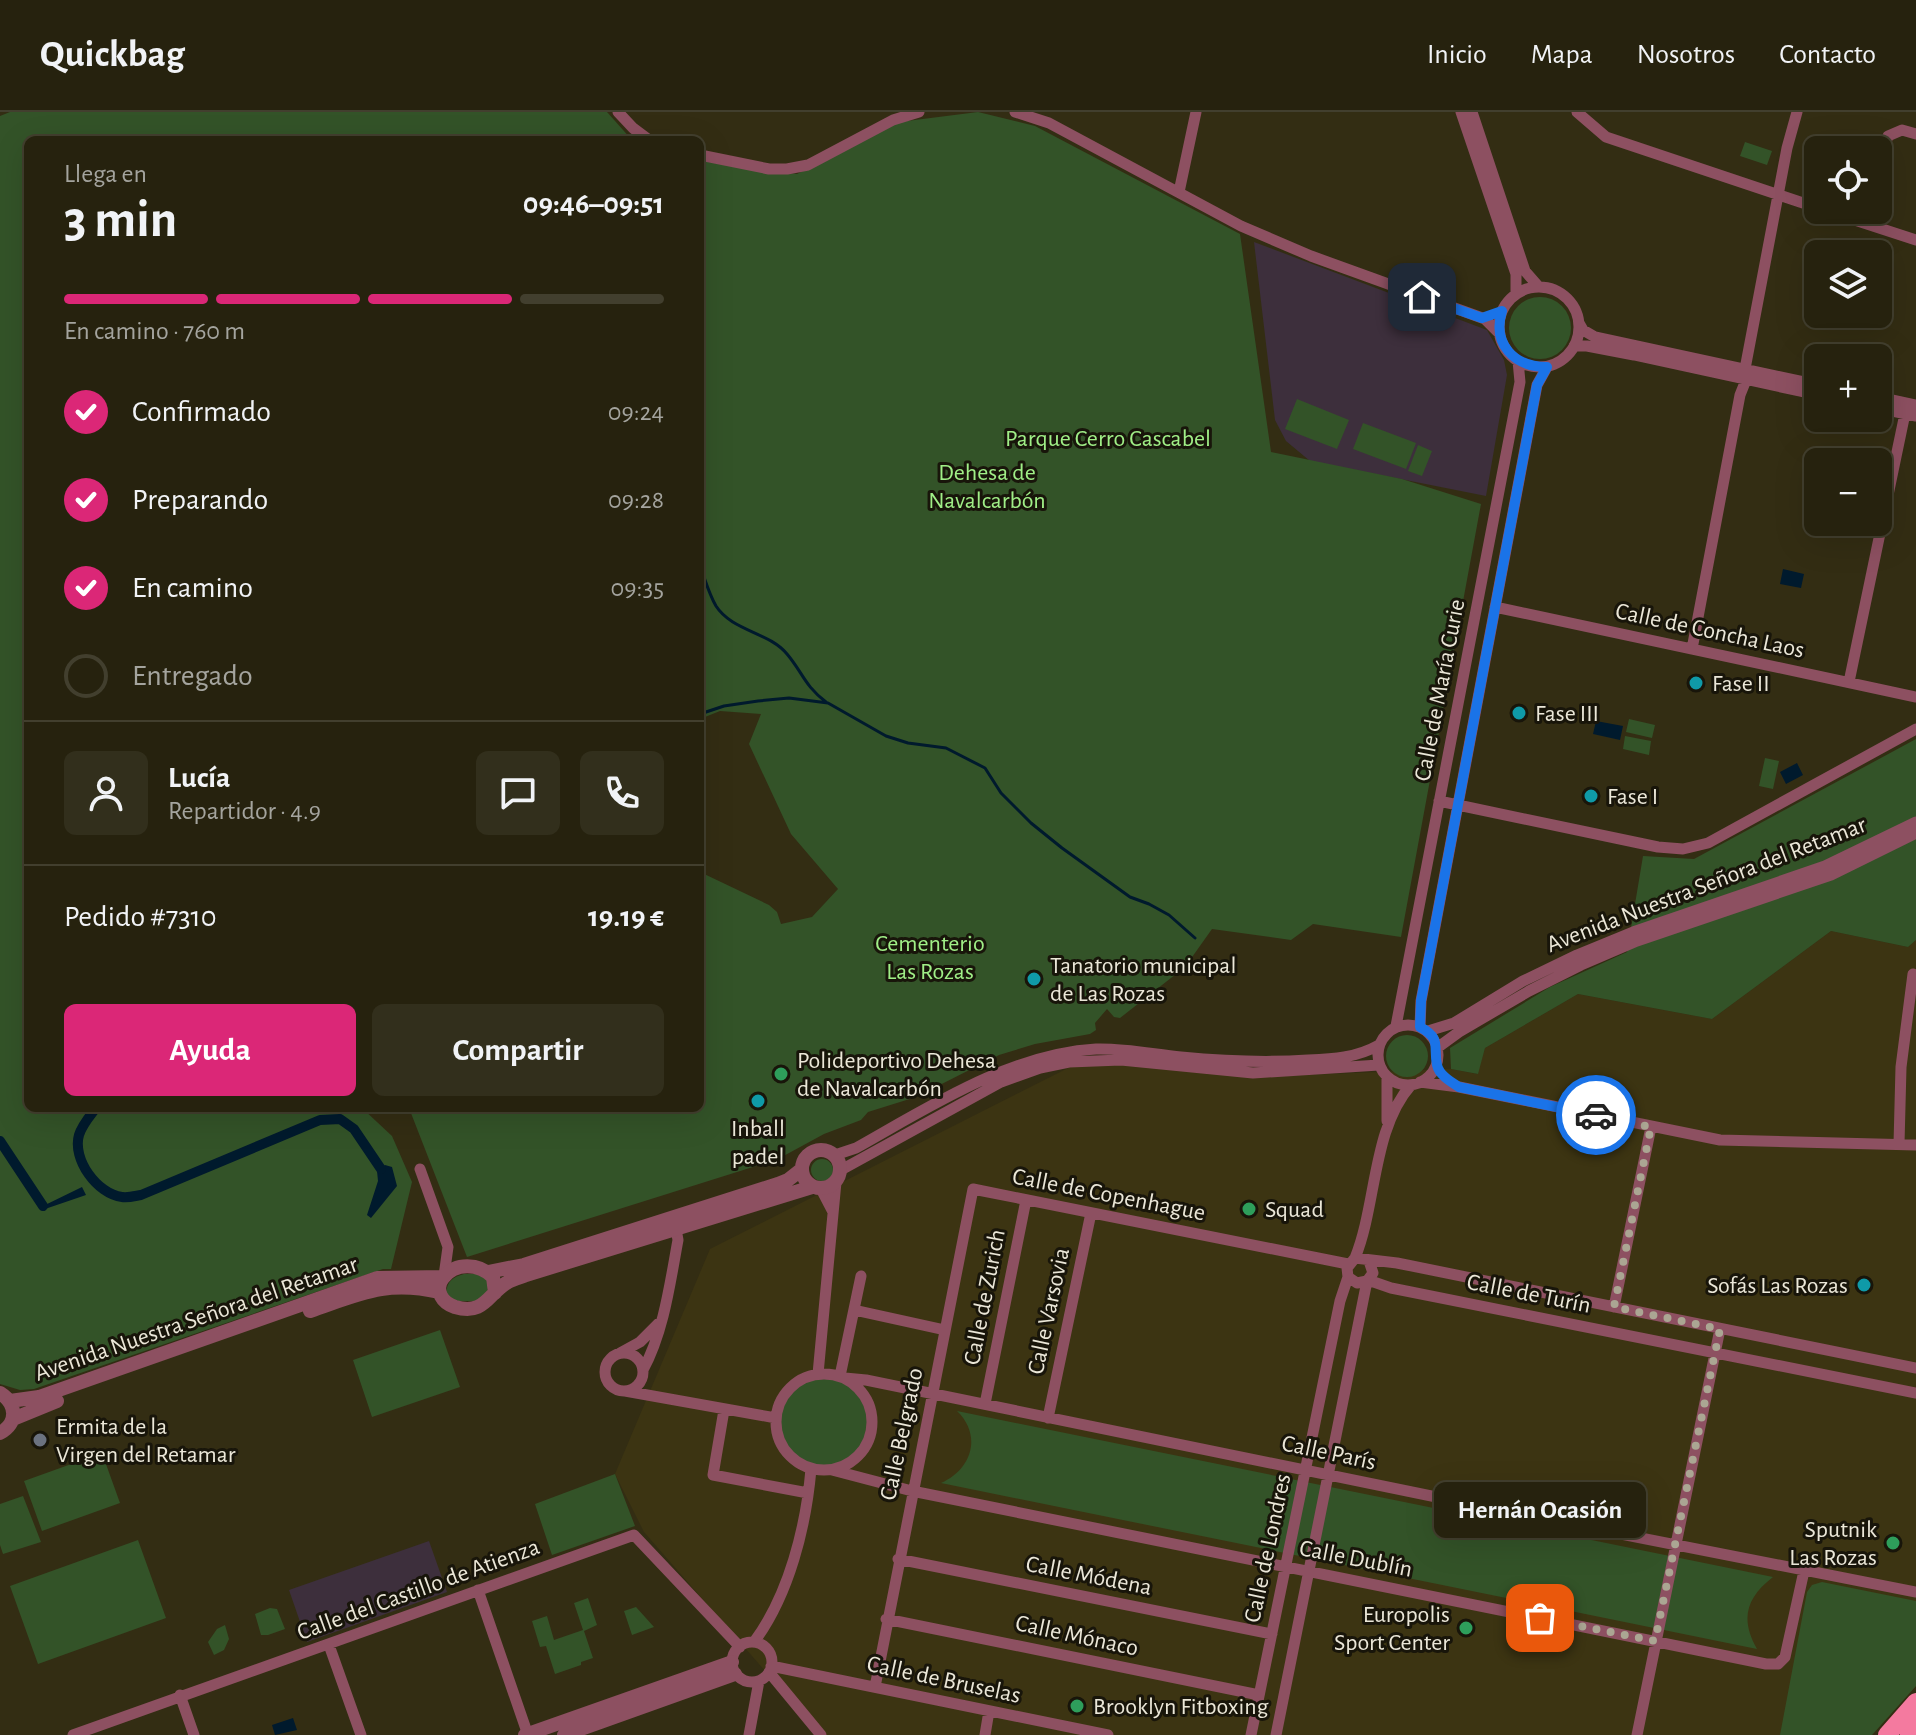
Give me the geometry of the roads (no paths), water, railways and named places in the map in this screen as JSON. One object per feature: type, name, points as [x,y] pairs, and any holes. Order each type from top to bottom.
[{"type":"highway","points":[[1887,1735],[1916,1702]]},
{"type":"highway","points":[[1909,1735],[1916,1724]]},
{"type":"street","points":[[618,112],[644,136]]},
{"type":"street","points":[[704,156],[769,169],[808,165],[893,120],[919,112]]},
{"type":"street","points":[[1015,112],[1049,123],[1241,226],[1311,256],[1485,319],[1500,334],[1506,350],[1518,361],[1532,367],[1547,367],[1563,360],[1574,346],[1579,323]]},
{"type":"street","points":[[1179,192],[1196,112]]},
{"type":"street","points":[[1461,112],[1516,274],[1516,294]]},
{"type":"street","points":[[1472,112],[1525,271],[1539,287]]},
{"type":"street","points":[[1577,112],[1606,137],[1804,203]]},
{"type":"street","points":[[1692,649],[1787,148],[1797,112]]},
{"type":"street","points":[[1888,136],[1902,130],[1916,134]]},
{"type":"street","points":[[1881,224],[1916,240]]},
{"type":"street","points":[[1485,319],[1502,311],[1516,294],[1539,287],[1550,289],[1570,301],[1583,330],[1595,337],[1754,376],[1780,376],[1804,382]]},
{"type":"street","points":[[1500,334],[1502,311]]},
{"type":"street","points":[[1574,346],[1745,374],[1804,391]]},
{"type":"street","name":"Calle de María Curie","points":[[1396,1026],[1520,382],[1518,361]]},
{"type":"street","name":"Calle de María Curie","points":[[1424,1029],[1418,1017],[1423,988],[1537,385],[1547,367]]},
{"type":"street","points":[[1849,682],[1911,410],[1892,403]]},
{"type":"street","name":"Calle de Concha Laos","points":[[1495,607],[1916,697]]},
{"type":"street","points":[[1439,801],[1658,847],[1683,849],[1708,843],[1916,729]]},
{"type":"street","name":"Avenida Nuestra Señora del Retamar","points":[[1424,1029],[1454,1023],[1523,981],[1577,955],[1633,932],[1825,866],[1916,822]]},
{"type":"street","name":"Avenida Nuestra Señora del Retamar","points":[[1437,1048],[1507,1004],[1581,965],[1637,941],[1831,875],[1916,833]]},
{"type":"street","points":[[1899,1144],[1901,1067],[1914,974]]},
{"type":"street","points":[[833,1212],[816,1188],[807,1182],[802,1169],[805,1158],[815,1151],[826,1150],[835,1155],[856,1148],[997,1072],[1068,1052],[1121,1050],[1215,1060],[1287,1062],[1353,1056],[1379,1045],[1396,1026],[1404,1024],[1424,1029],[1437,1048],[1437,1064],[1430,1075],[1415,1084],[1398,1101],[1387,1125]]},
{"type":"street","points":[[1379,1045],[1379,1065],[1387,1077],[1402,1085],[1459,1087],[1720,1140],[1916,1145]]},
{"type":"street","points":[[470,1266],[459,1268],[440,1283],[439,1292],[444,1301],[462,1309],[480,1306],[508,1282],[526,1275],[816,1188],[1001,1082],[1040,1068],[1069,1062],[1121,1060],[1253,1073],[1379,1065]]},
{"type":"street","points":[[1437,1064],[1446,1078],[1459,1087]]},
{"type":"street","points":[[1365,1233],[1387,1125],[1387,1077]]},
{"type":"street","points":[[1614,1307],[1651,1127]]},
{"type":"street","points":[[818,1374],[838,1176],[835,1155]]},
{"type":"street","points":[[420,1169],[448,1247],[444,1277]]},
{"type":"street","points":[[488,1272],[534,1263],[748,1194],[788,1180],[802,1169]]},
{"type":"street","name":"Calle de Copenhague","points":[[973,1189],[1350,1268]]},
{"type":"street","name":"Calle Belgrado","points":[[875,1687],[973,1189]]},
{"type":"street","name":"Calle de Zurich","points":[[985,1404],[1026,1200]]},
{"type":"street","name":"Calle Varsovia","points":[[1048,1418],[1091,1213]]},
{"type":"street","points":[[625,1391],[641,1381],[654,1349],[678,1240],[676,1229]]},
{"type":"street","name":"Calle de Londres","points":[[1276,1735],[1368,1281],[1373,1269],[1365,1233]]},
{"type":"street","name":"Calle de Londres","points":[[1251,1735],[1340,1301],[1365,1233]]},
{"type":"street","points":[[448,1247],[470,1266],[488,1272],[493,1277],[495,1293]]},
{"type":"street","name":"Calle de Turín","points":[[1916,1368],[1397,1263],[1369,1260],[1350,1268],[1357,1283],[1368,1281],[1916,1393]]},
{"type":"street","points":[[843,1377],[861,1276]]},
{"type":"street","name":"Avenida Nuestra Señora del Retamar","points":[[5,1397],[39,1397],[377,1278],[444,1277]]},
{"type":"street","name":"Avenida Nuestra Señora del Retamar","points":[[13,1419],[96,1386],[379,1288],[411,1286],[439,1292]]},
{"type":"street","points":[[854,1310],[945,1330]]},
{"type":"street","points":[[660,1323],[640,1342],[607,1363],[604,1372],[607,1382],[615,1389],[776,1418]]},
{"type":"street","points":[[1637,1735],[1720,1329]]},
{"type":"street","points":[[620,1353],[636,1356],[650,1384],[663,1399]]},
{"type":"street","points":[[818,1374],[843,1377],[865,1396],[871,1409],[870,1436],[856,1459],[832,1470],[800,1465],[784,1450],[779,1440],[776,1418],[785,1393],[805,1377],[818,1374]]},
{"type":"street","name":"Calle París","points":[[843,1377],[1916,1592]]},
{"type":"street","points":[[1,1436],[13,1419],[14,1410],[5,1397]]},
{"type":"street","points":[[724,1410],[713,1475],[808,1493]]},
{"type":"street","points":[[734,1668],[740,1647],[754,1642],[766,1626],[788,1580],[811,1469]]},
{"type":"street","name":"Calle Dublín","points":[[832,1470],[912,1491],[1766,1664],[1778,1664],[1785,1657],[1804,1571]]},
{"type":"street","name":"Calle del Castillo de Atienza","points":[[73,1735],[634,1535],[740,1647]]},
{"type":"street","name":"Calle Módena","points":[[898,1559],[1272,1634]]},
{"type":"street","points":[[478,1590],[527,1735],[734,1668]]},
{"type":"street","name":"Calle Mónaco","points":[[886,1619],[1259,1695]]},
{"type":"street","points":[[754,1642],[768,1651],[770,1669],[821,1735]]},
{"type":"street","points":[[329,1645],[361,1735]]},
{"type":"street","points":[[734,1668],[746,1681],[759,1681]]},
{"type":"street","points":[[564,1735],[734,1668]]},
{"type":"street","points":[[749,1735],[759,1681],[770,1669]]},
{"type":"street","name":"Calle de Bruselas","points":[[770,1669],[875,1687],[1108,1735]]},
{"type":"street","points":[[180,1695],[194,1735]]},
{"type":"street","points":[[985,1735],[989,1711]]},
{"type":"water","points":[[1783,569],[1804,574],[1801,588],[1780,584]]},
{"type":"water","points":[[1596,721],[1623,726],[1620,740],[1593,734]]},
{"type":"water","points":[[1797,763],[1803,775],[1786,784],[1780,772]]},
{"type":"water","points":[[385,1165],[392,1167],[397,1186],[371,1218],[367,1215],[378,1181],[377,1171]]},
{"type":"water","points":[[82,1187],[86,1195],[45,1209],[43,1206]]},
{"type":"water","points":[[293,1718],[297,1730],[275,1735],[272,1725]]},
{"type":"waterway","points":[[704,576],[716,606],[723,614],[779,647],[826,702]]},
{"type":"waterway","points":[[704,713],[724,706],[789,698],[828,703],[886,736],[908,743],[946,748],[985,768],[1001,793],[1062,848],[1130,897],[1169,915],[1195,938]]},
{"type":"waterway","points":[[93,1112],[79,1135],[79,1154],[88,1174],[104,1189],[122,1197],[141,1195],[320,1120],[340,1119],[354,1129],[381,1169]]},
{"type":"waterway","points":[[0,1141],[43,1206]]},
{"type":"place","name":"Fase II","points":[[1696,683]]},
{"type":"place","name":"Fase III","points":[[1519,713]]},
{"type":"place","name":"Fase I","points":[[1591,796]]},
{"type":"place","name":"Tanatorio municipal de Las Rozas","points":[[1034,979]]},
{"type":"place","name":"Polideportivo Dehesa de Navalcarbón","points":[[781,1074]]},
{"type":"place","name":"Inball padel","points":[[758,1101]]},
{"type":"place","name":"Squad","points":[[1249,1209]]},
{"type":"place","name":"Sofás Las Rozas","points":[[1864,1285]]},
{"type":"place","name":"Ermita de la Virgen del Retamar","points":[[40,1440]]},
{"type":"place","name":"Sputnik Las Rozas","points":[[1893,1543]]},
{"type":"place","name":"Hernán Ocasión","points":[[1540,1618]]},
{"type":"place","name":"Europolis Sport Center","points":[[1466,1628]]},
{"type":"place","name":"Brooklyn Fitboxing","points":[[1077,1706]]},
{"type":"park label","name":"Parque Cerro Cascabel","points":[[1108,438]]},
{"type":"park label","name":"Dehesa de Navalcarbón","points":[[987,486]]},
{"type":"park label","name":"Cementerio Las Rozas","points":[[930,957]]}]
